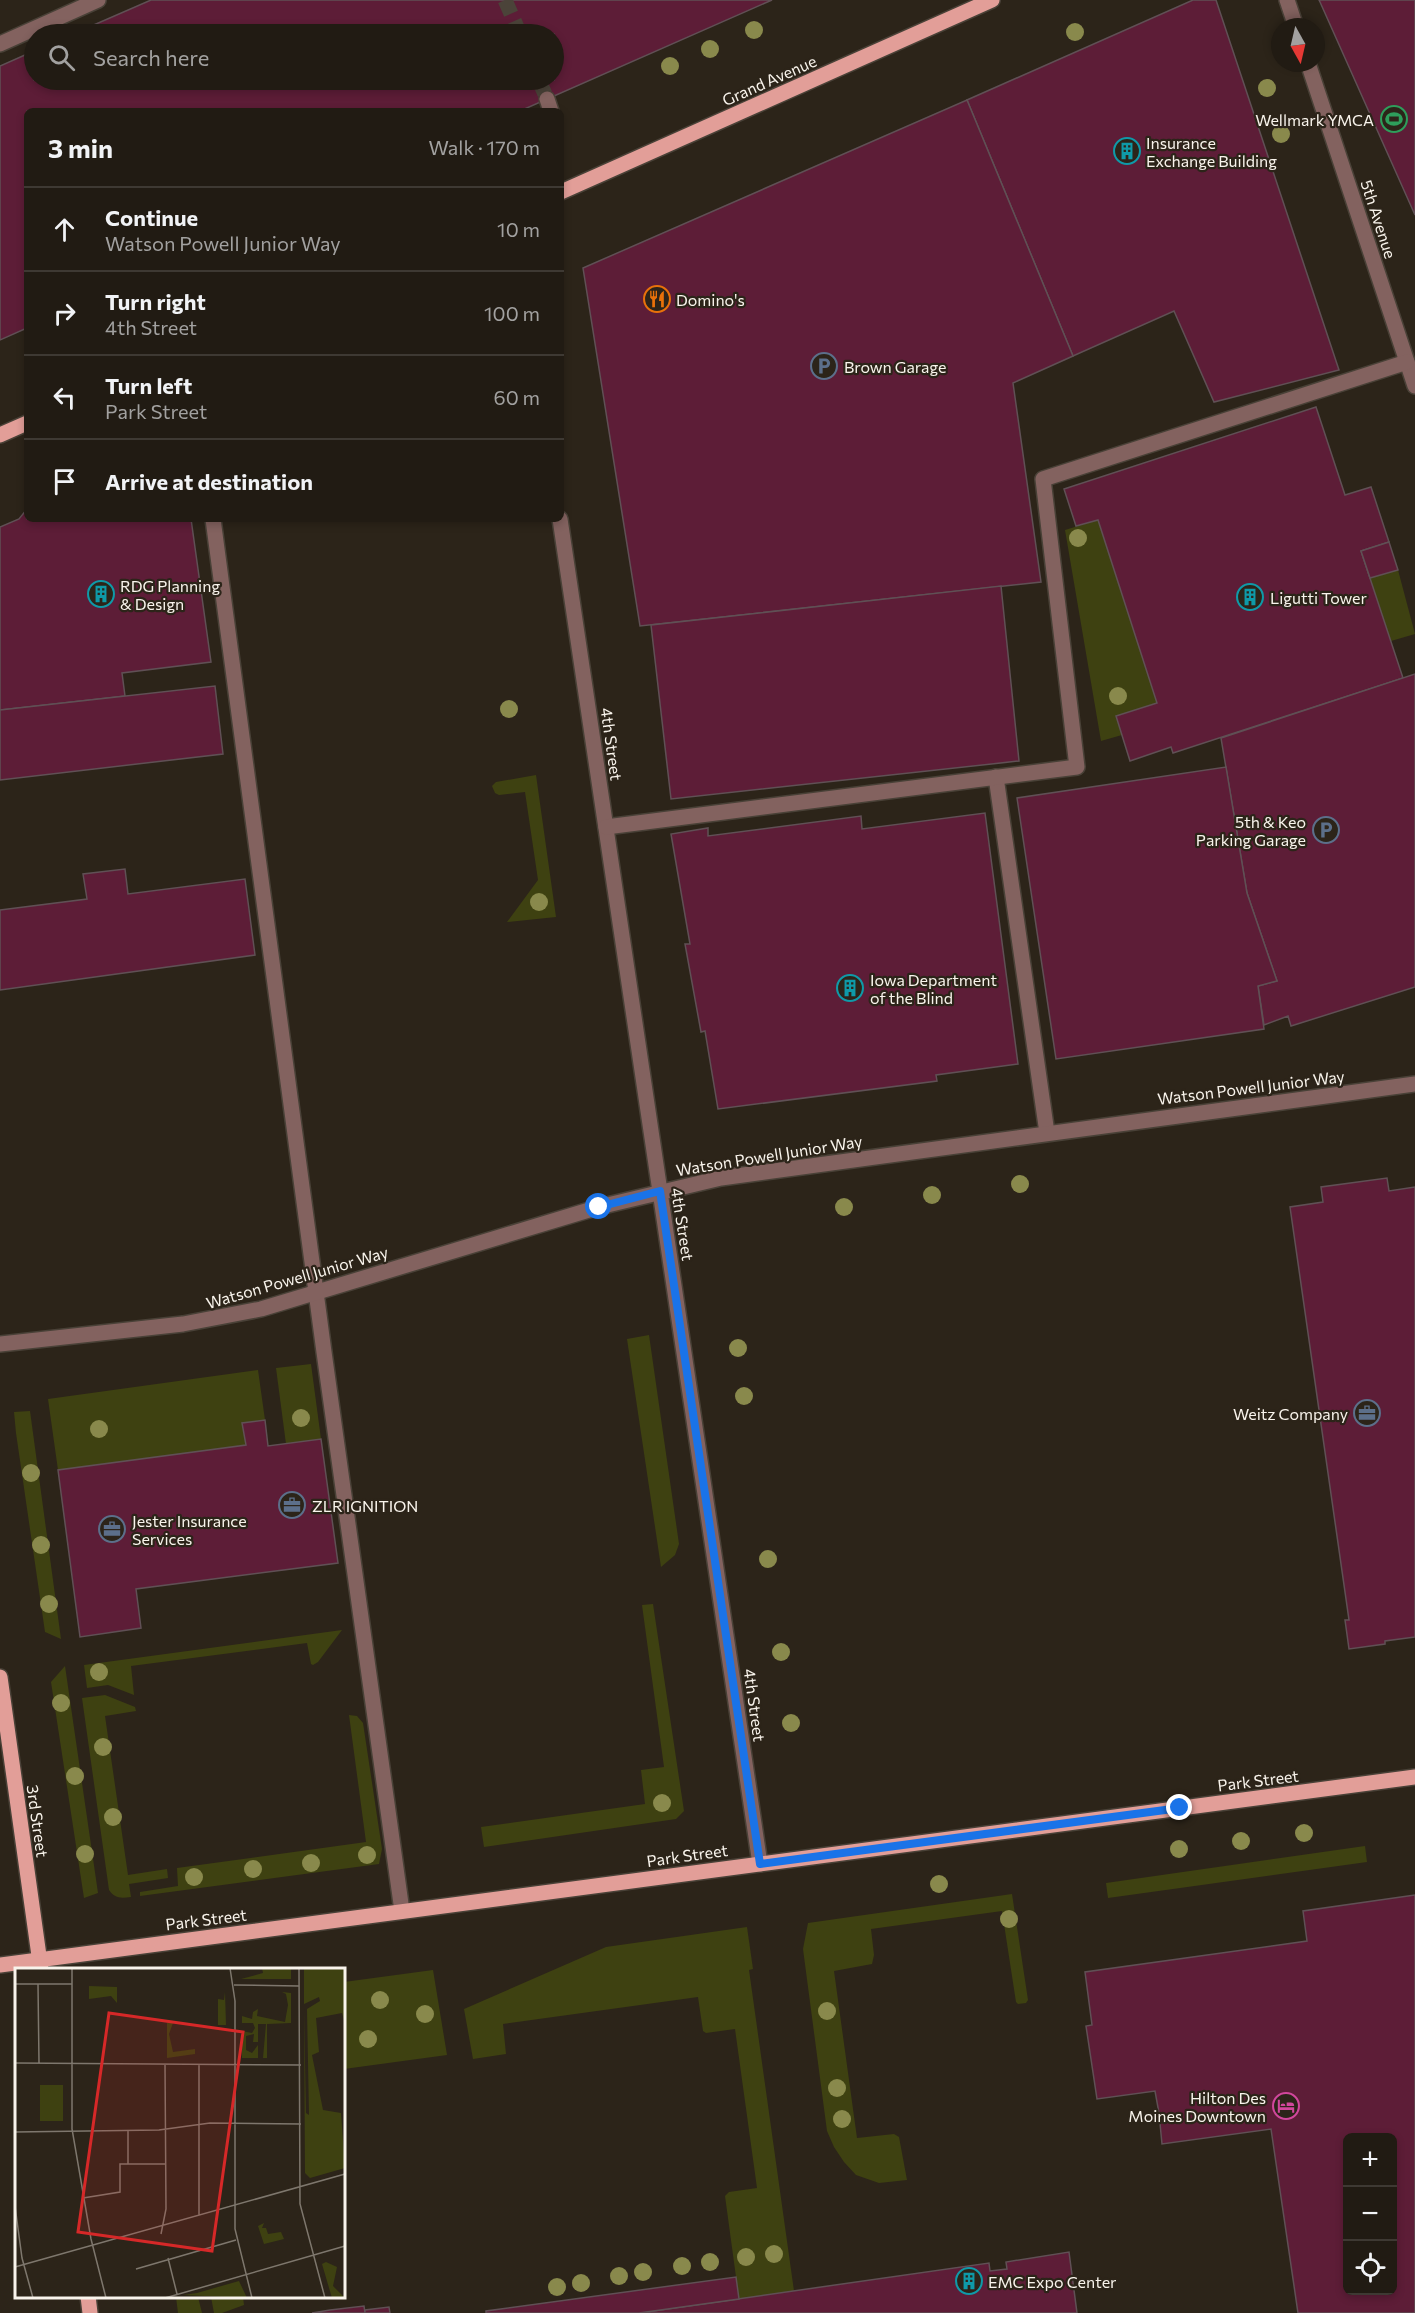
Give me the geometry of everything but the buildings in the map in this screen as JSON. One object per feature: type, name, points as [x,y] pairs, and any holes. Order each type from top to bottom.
[{"type":"main road","name":"Grand Avenue","points":[[564,191],[992,0]]},
{"type":"main road","points":[[0,435],[24,424]]},
{"type":"main road","name":"3rd Street","points":[[0,1677],[40,1965]]},
{"type":"main road","name":"Park Street","points":[[0,1965],[40,1965],[402,1911],[1415,1777]]},
{"type":"main road","points":[[88,2298],[90,2313]]},
{"type":"street","points":[[45,24],[98,0]]},
{"type":"street","points":[[1287,0],[1293,18]]},
{"type":"street","points":[[0,44],[24,33]]},
{"type":"street","name":"5th Avenue","points":[[1311,72],[1415,386]]},
{"type":"street","points":[[606,827],[1077,766],[1043,479],[1407,362]]},
{"type":"street","points":[[213,522],[402,1911]]},
{"type":"street","name":"4th Street","points":[[560,522],[760,1864]]},
{"type":"street","points":[[996,777],[1047,1133]]},
{"type":"street","name":"Watson Powell Junior Way","points":[[0,1344],[206,1321],[261,1309],[587,1210],[721,1178],[1415,1084]]},
{"type":"green space","points":[[1098,520],[1157,703],[1116,716],[1122,735],[1101,741],[1065,530]]},
{"type":"green space","points":[[1398,570],[1415,634],[1391,641],[1370,578]]},
{"type":"green space","points":[[536,775],[556,917],[507,922],[538,880],[525,792],[499,795],[495,793],[492,786],[496,782]]},
{"type":"green space","points":[[649,1335],[679,1544],[675,1555],[661,1567],[627,1339]]},
{"type":"green space","points":[[311,1364],[321,1439],[286,1444],[276,1368]]},
{"type":"green space","points":[[258,1370],[265,1420],[242,1423],[246,1445],[58,1470],[48,1399]]},
{"type":"green space","points":[[30,1411],[61,1639],[45,1632],[16,1433],[14,1412]]},
{"type":"green space","points":[[653,1604],[684,1811],[676,1819],[484,1847],[481,1827],[645,1804],[641,1770],[664,1767],[642,1605]]},
{"type":"green space","points":[[342,1630],[318,1662],[313,1665],[307,1643],[131,1666],[134,1695],[108,1685],[87,1688],[84,1665]]},
{"type":"green space","points":[[65,1666],[98,1893],[84,1898],[51,1682]]},
{"type":"green space","points":[[105,1695],[135,1707],[136,1711],[105,1716],[128,1875],[167,1869],[168,1878],[129,1884],[131,1897],[124,1898],[114,1895],[109,1890],[82,1698]]},
{"type":"green space","points":[[349,1715],[357,1716],[363,1723],[382,1849],[379,1864],[140,1896],[140,1892],[178,1886],[177,1868],[366,1842]]},
{"type":"green space","points":[[1365,1846],[1367,1862],[1108,1898],[1106,1883]]},
{"type":"green space","points":[[1012,1894],[1028,2000],[1026,2003],[1016,2002],[1002,1911],[871,1929],[874,1955],[872,1964],[834,1971],[857,2138],[894,2134],[899,2137],[907,2180],[879,2183],[856,2175],[834,2147],[827,2131],[803,1949],[808,1923]]},
{"type":"green space","points":[[747,1927],[753,1969],[749,1970],[794,2291],[739,2299],[725,2196],[729,2192],[757,2188],[735,2029],[706,2033],[703,2031],[698,1997],[503,2024],[506,2054],[473,2059],[464,2009],[606,1947]]},
{"type":"green space","points":[[433,1970],[447,2055],[345,2069],[345,1982]]},
{"type":"green space","points":[[176,2298],[198,2298],[202,2313],[178,2313]]},
{"type":"green space","points":[[211,2298],[243,2298],[244,2305],[222,2313],[214,2313]]},
{"type":"tunnel","points":[[505,0],[516,24]]},
{"type":"tunnel","points":[[543,90],[547,99]]},
{"type":"place","name":"Wellmark YMCA","points":[[1394,119]]},
{"type":"place","name":"Insurance Exchange Building","points":[[1127,151]]},
{"type":"place","name":"Domino's","points":[[657,299]]},
{"type":"place","name":"Brown Garage","points":[[824,366]]},
{"type":"place","name":"RDG Planning & Design","points":[[101,594]]},
{"type":"place","name":"Ligutti Tower","points":[[1250,597]]},
{"type":"place","name":"5th & Keo Parking Garage","points":[[1326,830]]},
{"type":"place","name":"Iowa Department of the Blind","points":[[850,988]]},
{"type":"place","name":"Weitz Company","points":[[1367,1413]]},
{"type":"place","name":"ZLR IGNITION","points":[[292,1505]]},
{"type":"place","name":"Jester Insurance Services","points":[[112,1529]]},
{"type":"place","name":"Hilton Des Moines Downtown","points":[[1286,2106]]},
{"type":"place","name":"EMC Expo Center","points":[[969,2281]]},
{"type":"route","points":[[599,1207],[660,1191],[760,1864],[1180,1808]]}]
